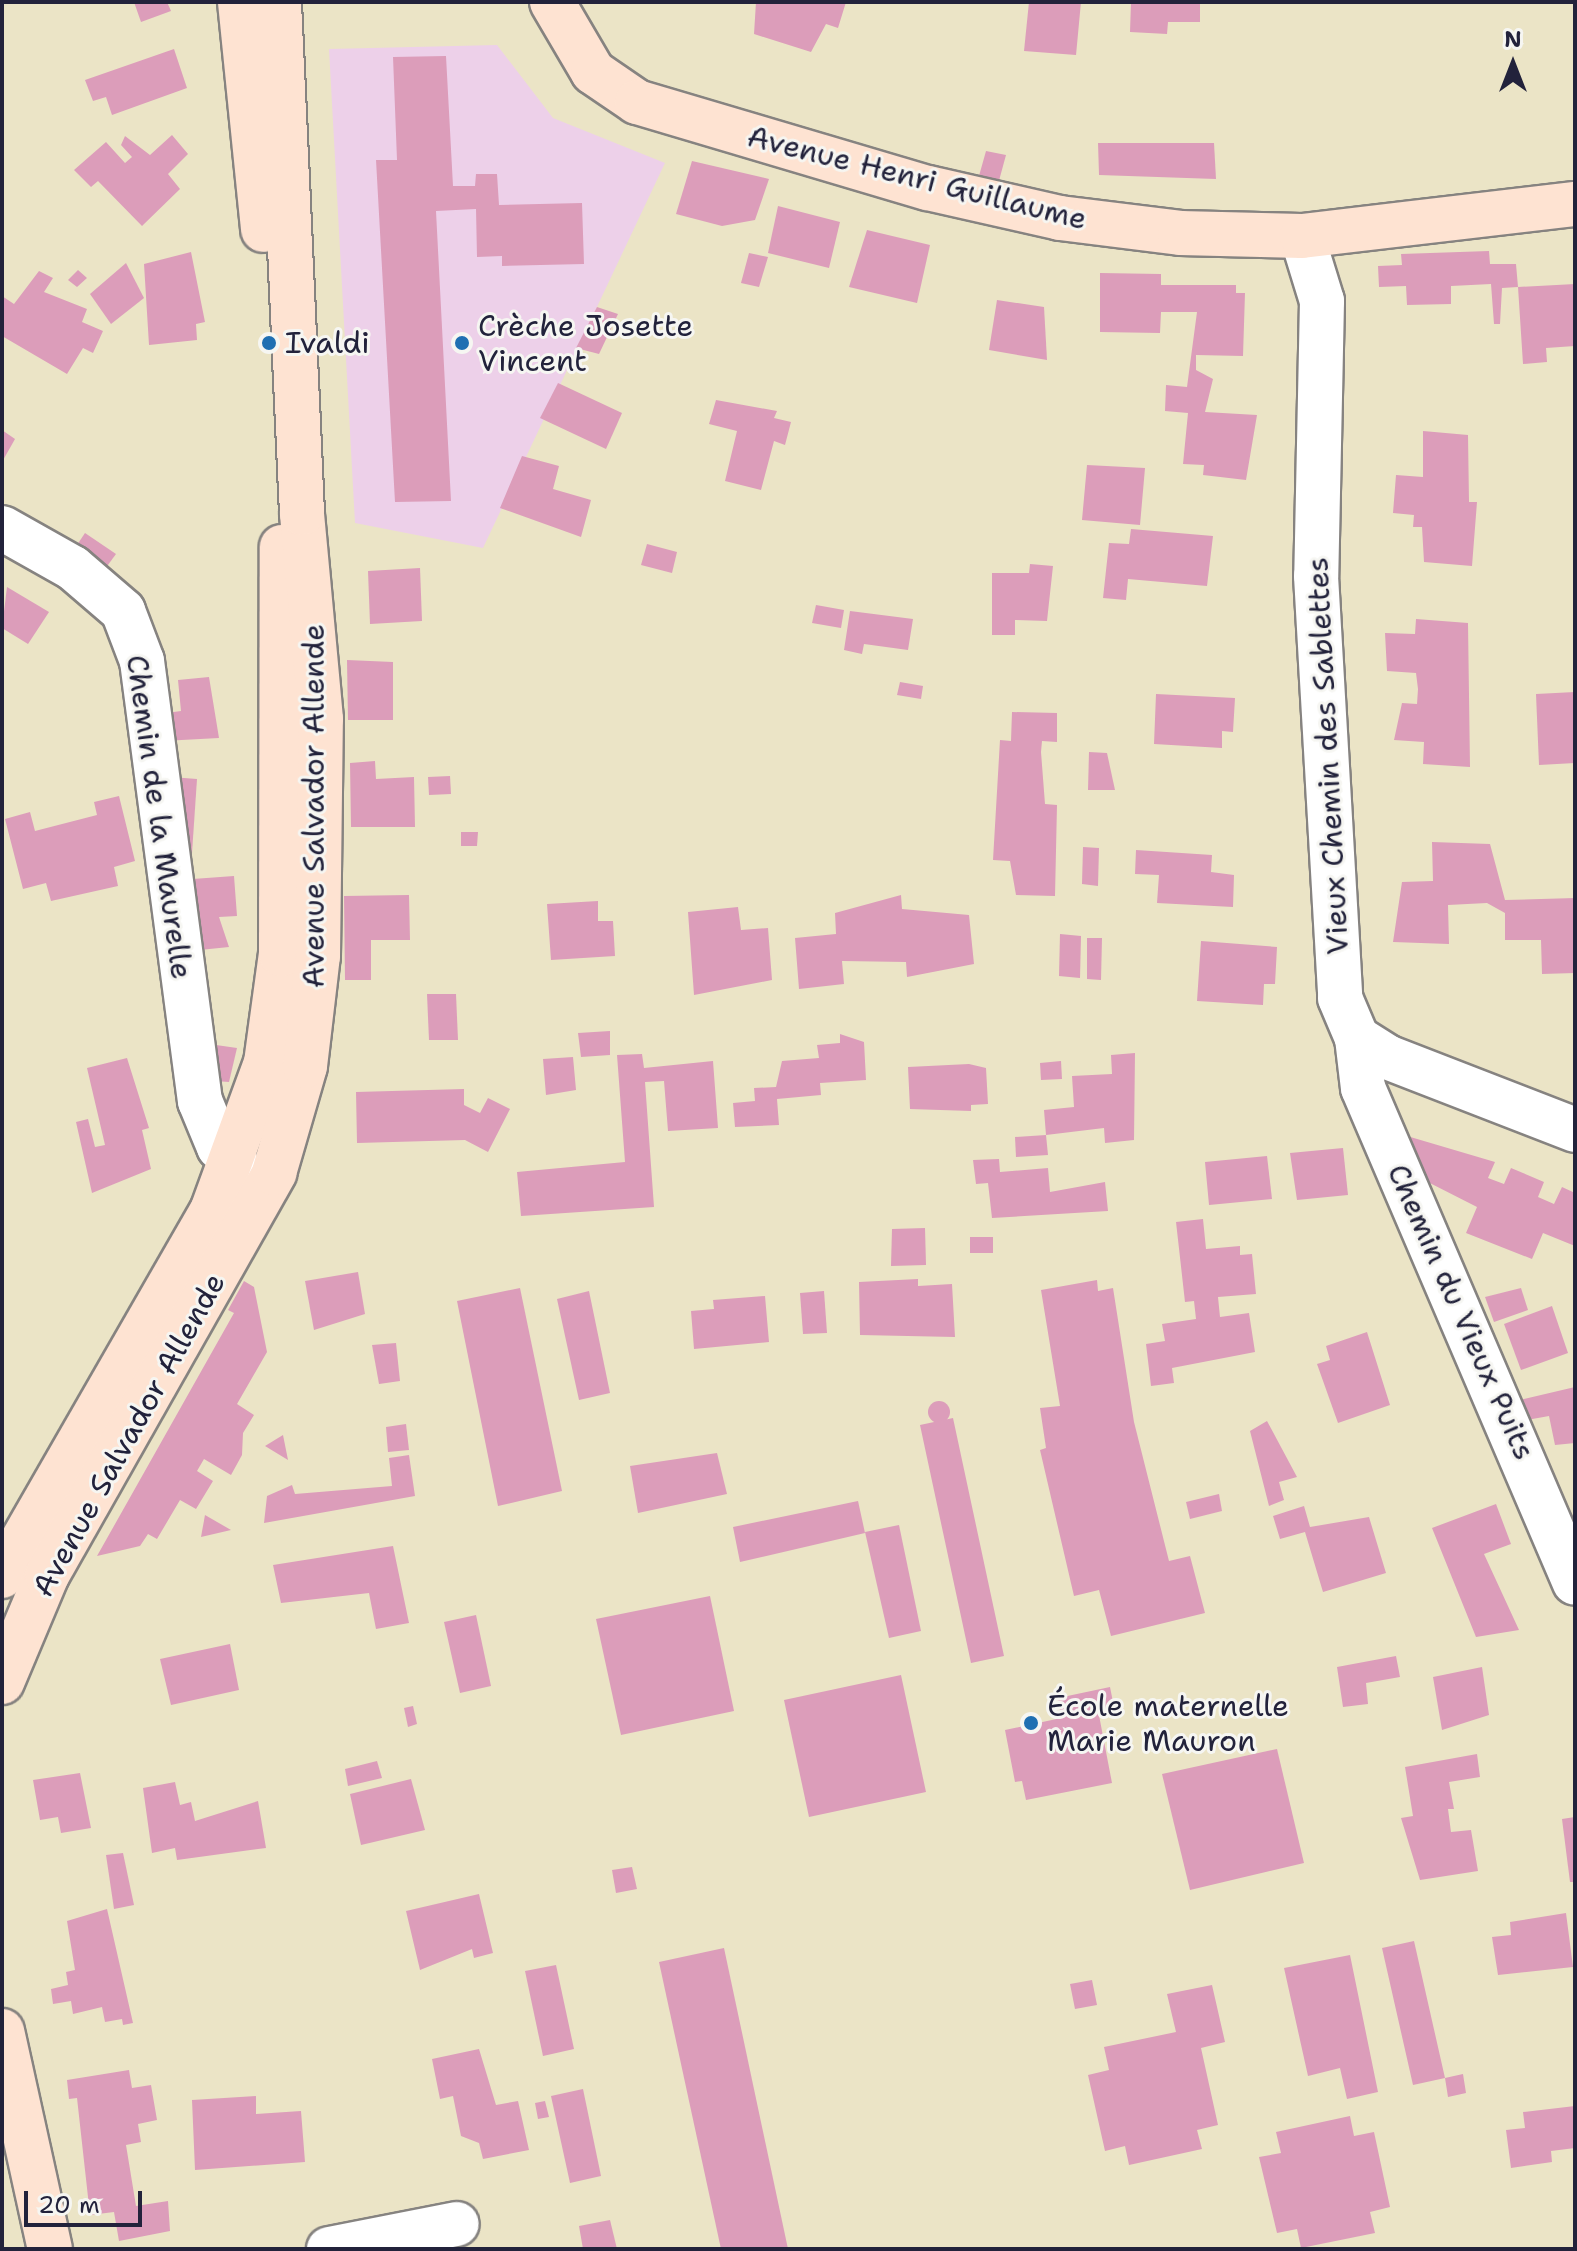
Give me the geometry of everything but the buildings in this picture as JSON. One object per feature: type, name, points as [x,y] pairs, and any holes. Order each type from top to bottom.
[{"type":"main road","name":"Avenue Salvador Allende","points":[[2,1576],[235,1160],[266,1063],[281,954],[286,727],[281,517],[257,140],[240,2]]},
{"type":"main road","name":"Avenue Salvador Allende","points":[[2,1682],[47,1575],[274,1173],[305,1066],[318,956],[321,719],[302,513],[279,2]]},
{"type":"main road","name":"Avenue Henri Guillaume","points":[[552,2],[593,72],[637,102],[697,124],[1060,218],[1180,233],[1302,236],[1575,204]]},
{"type":"main road","points":[[2,2031],[50,2249]]},
{"type":"street","name":"Vieux Chemin des Sablettes","points":[[1302,236],[1322,301],[1316,576],[1340,998],[1357,1038]]},
{"type":"street","name":"Chemin de la Maurelle","points":[[2,528],[73,568],[123,611],[142,661],[200,1101],[219,1147],[235,1160]]},
{"type":"street","points":[[1357,1038],[1387,1057],[1575,1130]]},
{"type":"street","name":"Chemin du Vieux Puits","points":[[1357,1038],[1363,1088],[1575,1583]]},
{"type":"street","points":[[329,2249],[457,2224]]},
{"type":"shaded area","name":"Crèche Josette Vincent","points":[[497,45],[553,118],[665,163],[483,548],[355,523],[329,49]]},
{"type":"place","name":"Ivaldi","points":[[269,343]]},
{"type":"place","name":"Crèche Josette Vincent","points":[[462,343]]},
{"type":"place","name":"École maternelle Marie Mauron","points":[[1031,1723]]}]
